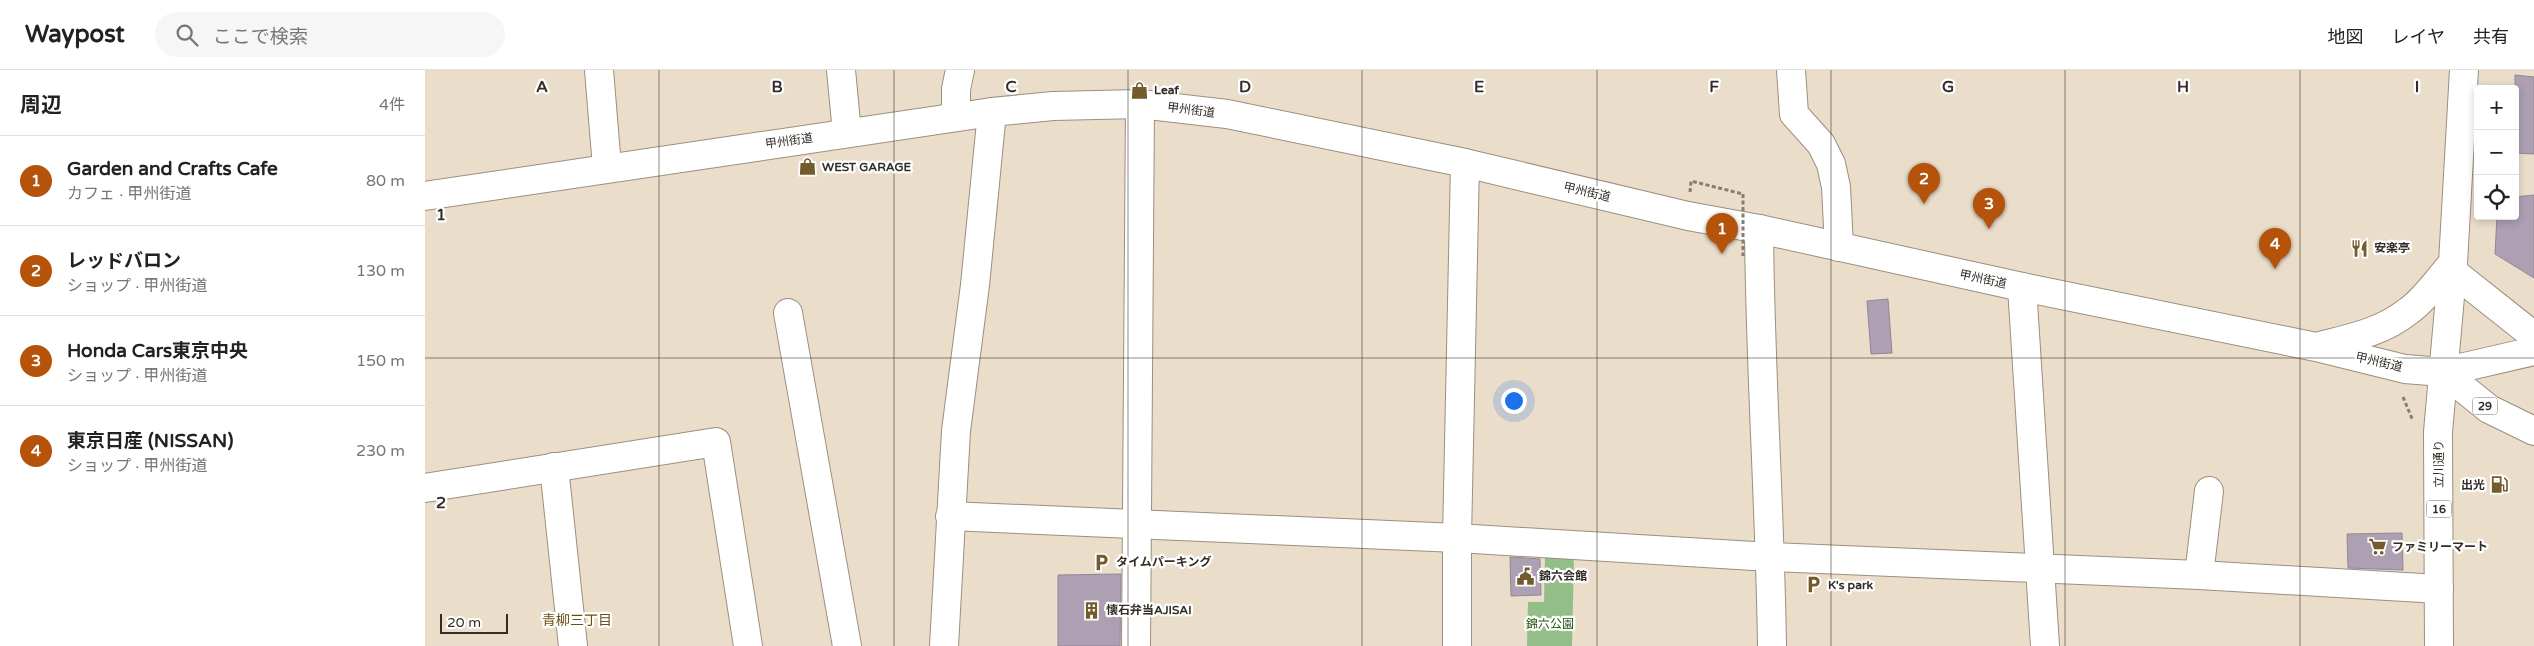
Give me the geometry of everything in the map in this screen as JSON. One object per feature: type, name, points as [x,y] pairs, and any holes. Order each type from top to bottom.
[{"type":"street","points":[[599,70],[607,167]]},
{"type":"street","points":[[841,70],[847,133]]},
{"type":"street","points":[[956,116],[956,89],[959,70]]},
{"type":"street","points":[[1791,70],[1794,114],[1821,144],[1831,164],[1836,187],[1839,247]]},
{"type":"street","points":[[2464,70],[2452,267],[2443,372],[2534,351]]},
{"type":"street","points":[[1136,646],[1140,104]]},
{"type":"street","name":"甲州街道","points":[[425,196],[607,167],[956,116],[1053,106],[1140,104],[1227,114],[1465,163],[1688,216],[1759,229],[2022,288],[2316,347],[2405,368],[2443,372]]},
{"type":"street","points":[[944,646],[956,431],[975,285],[992,112]]},
{"type":"street","points":[[1457,646],[1457,538],[1465,163]]},
{"type":"street","points":[[1759,229],[1760,312],[1771,557],[1772,646]]},
{"type":"street","points":[[2452,267],[2534,336]]},
{"type":"street","points":[[2316,347],[2356,337],[2388,325],[2409,312],[2452,267]]},
{"type":"street","points":[[2022,288],[2038,568],[2045,646]]},
{"type":"street","points":[[788,313],[847,646]]},
{"type":"street","name":"29","points":[[2443,372],[2489,409],[2534,431]]},
{"type":"street","name":"立川通り","points":[[2439,646],[2438,432],[2443,372]]},
{"type":"street","points":[[425,488],[716,442],[748,646]]},
{"type":"street","points":[[554,467],[573,646]]},
{"type":"street","points":[[2199,575],[2209,491]]},
{"type":"street","points":[[951,516],[1457,538],[1771,557],[2199,575],[2439,589]]},
{"type":"path","points":[[1691,181],[1743,194],[1743,256]]},
{"type":"path","points":[[2403,397],[2416,428]]},
{"type":"green space","name":"錦六公園","points":[[1545,556],[1574,556],[1572,646],[1527,646],[1528,602],[1544,602]]},
{"type":"building","points":[[2515,75],[2534,77],[2534,154],[2519,153],[2519,85],[2515,85]]},
{"type":"building","points":[[2534,195],[2534,278],[2495,254],[2497,220],[2519,220],[2519,197]]},
{"type":"building","points":[[1888,299],[1892,353],[1871,354],[1867,301]]},
{"type":"building","points":[[2402,533],[2403,570],[2348,568],[2347,534]]},
{"type":"building","name":"錦六会館","points":[[1510,557],[1540,559],[1541,595],[1511,596]]},
{"type":"building","name":"懐石弁当AJISAI","points":[[1121,574],[1120,646],[1058,646],[1058,575]]},
{"type":"place","name":"Leaf","points":[[1140,90]]},
{"type":"place","name":"WEST GARAGE","points":[[808,167]]},
{"type":"place","name":"レッドバロン","points":[[1924,204]]},
{"type":"place","name":"Honda Cars東京中央","points":[[1989,229]]},
{"type":"place","name":"安楽亭","points":[[2360,248]]},
{"type":"place","name":"Garden and Crafts Cafe","points":[[1722,254]]},
{"type":"place","name":"東京日産 (NISSAN)","points":[[2275,269]]},
{"type":"place","name":"出光","points":[[2499,485]]},
{"type":"place","name":"ファミリーマート","points":[[2378,547]]},
{"type":"place","name":"タイムパーキング","points":[[1102,562]]},
{"type":"place","name":"錦六会館","points":[[1525,576]]},
{"type":"place","name":"K's park","points":[[1814,585]]},
{"type":"place","name":"懐石弁当AJISAI","points":[[1092,610]]},
{"type":"district","name":"青柳三丁目","points":[[577,620]]}]
